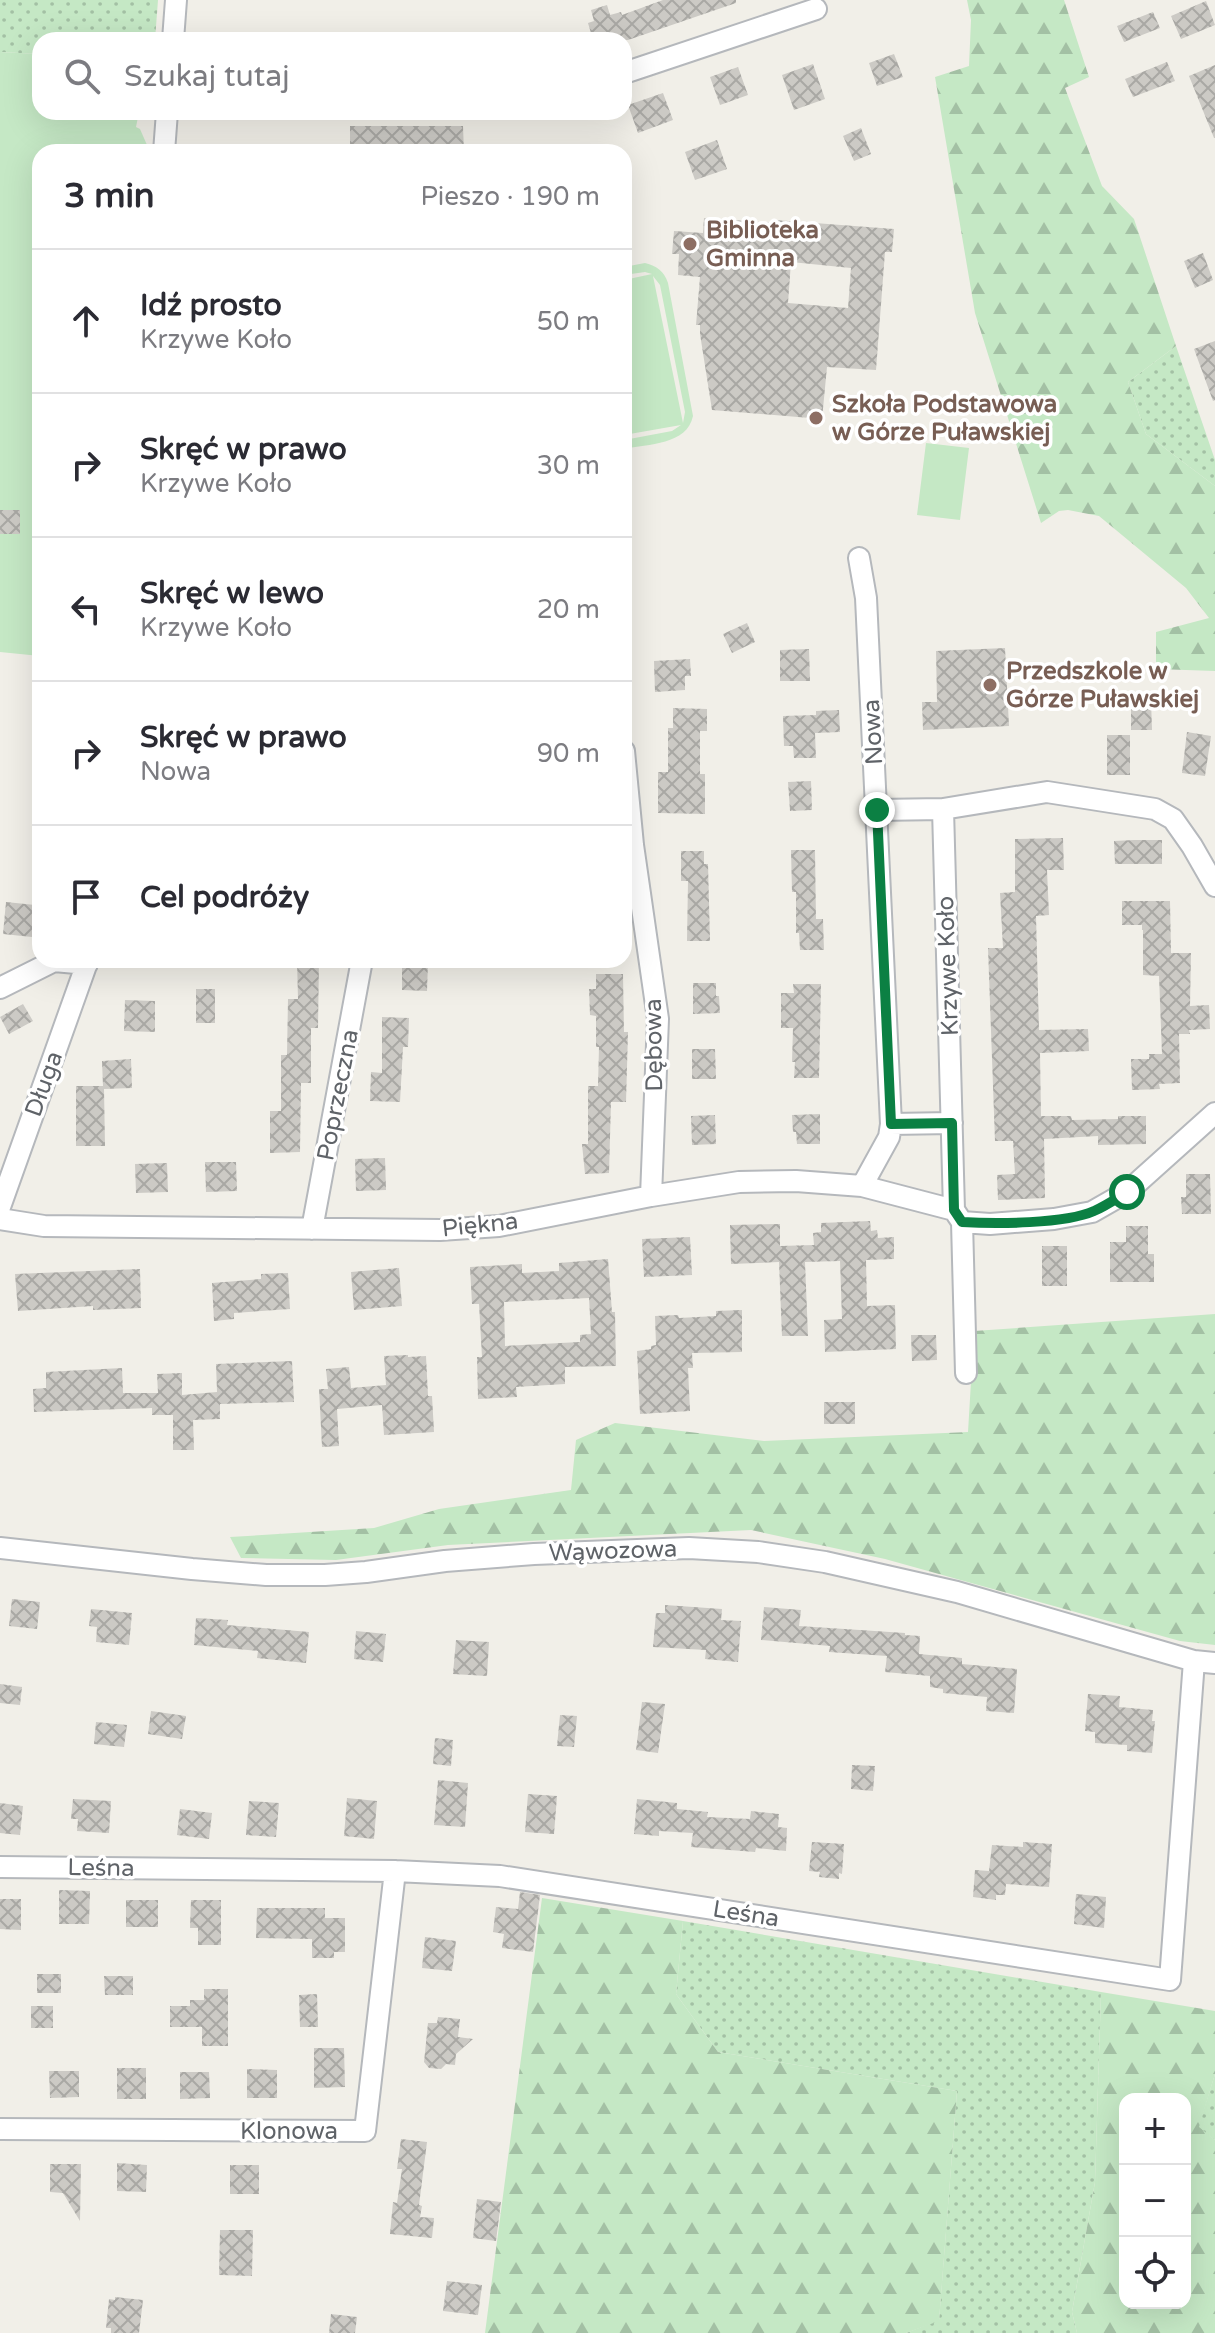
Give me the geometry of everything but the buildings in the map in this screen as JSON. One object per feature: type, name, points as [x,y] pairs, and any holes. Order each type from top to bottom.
[{"type":"street","points":[[174,32],[176,0]]},
{"type":"street","points":[[632,70],[816,9]]},
{"type":"street","points":[[165,144],[166,120]]},
{"type":"street","name":"Nowa","points":[[859,558],[866,598],[891,1124],[889,1137],[862,1186]]},
{"type":"street","points":[[877,810],[943,809],[1047,792],[1155,809],[1173,819],[1215,886]]},
{"type":"street","name":"Krzywe Koło","points":[[943,809],[952,1123],[966,1373]]},
{"type":"street","name":"Dębowa","points":[[632,835],[658,1019],[651,1196]]},
{"type":"street","points":[[0,988],[40,968]]},
{"type":"street","name":"Długa","points":[[0,1207],[85,968]]},
{"type":"street","name":"Poprzeczna","points":[[312,1229],[361,968]]},
{"type":"street","points":[[958,1216],[990,1224],[1092,1212],[1127,1192],[1215,1113]]},
{"type":"street","points":[[891,1124],[952,1123]]},
{"type":"street","name":"Piękna","points":[[0,1219],[44,1226],[440,1230],[499,1226],[739,1182],[796,1181],[862,1186],[958,1216]]},
{"type":"street","name":"Wąwozowa","points":[[0,1548],[266,1575],[366,1572],[445,1561],[534,1554],[689,1548],[758,1552],[825,1562],[957,1592],[1194,1661],[1215,1663]]},
{"type":"street","name":"Leśna","points":[[0,1867],[395,1871],[500,1876],[1170,1980],[1194,1661]]},
{"type":"street","name":"Klonowa","points":[[0,2129],[365,2131],[395,1871]]},
{"type":"green space","points":[[0,0],[158,0],[156,32],[32,32],[32,54],[0,52]]},
{"type":"green space","points":[[967,0],[1064,0],[1089,77],[1065,88],[1102,186],[1134,219],[1176,346],[1128,382],[1146,434],[1215,486],[1215,671],[1156,669],[1156,632],[1209,618],[1186,588],[1099,516],[1059,511],[1041,523],[975,313],[935,77],[969,66],[971,20]]},
{"type":"green space","points":[[0,52],[32,54],[32,120],[137,120],[136,127],[147,144],[32,144],[32,655],[0,652]]},
{"type":"green space","points":[[645,263],[653,266],[660,270],[668,283],[693,416],[689,426],[675,438],[632,448],[632,438],[672,431],[681,425],[632,434],[632,278],[652,274],[632,274],[632,265]],"holes":[[[653,276],[660,285],[685,412],[683,423]]]},
{"type":"green space","points":[[1176,346],[1215,460],[1215,486],[1146,434],[1128,382]]},
{"type":"green space","points":[[926,443],[969,448],[960,520],[917,515]]},
{"type":"green space","points":[[1215,1314],[1215,1645],[1180,1641],[885,1559],[751,1530],[448,1545],[336,1560],[241,1558],[230,1537],[374,1528],[439,1509],[571,1490],[576,1440],[615,1423],[764,1441],[968,1432],[974,1331]]},
{"type":"green space","points":[[542,1898],[683,1921],[676,1994],[718,2052],[957,2091],[939,2321],[906,2333],[485,2333]]},
{"type":"green space","points":[[683,1921],[1101,1992],[1095,2182],[1072,2312],[1077,2333],[906,2333],[939,2320],[957,2091],[718,2052],[676,1994]]},
{"type":"green space","points":[[1101,1992],[1215,2011],[1215,2074],[1199,2127],[1215,2140],[1215,2333],[1077,2333],[1072,2312],[1095,2182]]},
{"type":"green space","points":[[1215,2074],[1215,2140],[1198,2128]]},
{"type":"place","name":"Biblioteka Gminna","points":[[690,244]]},
{"type":"place","name":"Szkoła Podstawowa w Górze Puławskiej","points":[[816,418]]},
{"type":"place","name":"Przedszkole w Górze Puławskiej","points":[[990,685]]},
{"type":"route","points":[[877,810],[891,1124],[952,1123],[954,1210],[962,1222],[990,1224],[1054,1219],[1092,1212],[1127,1192]]}]
